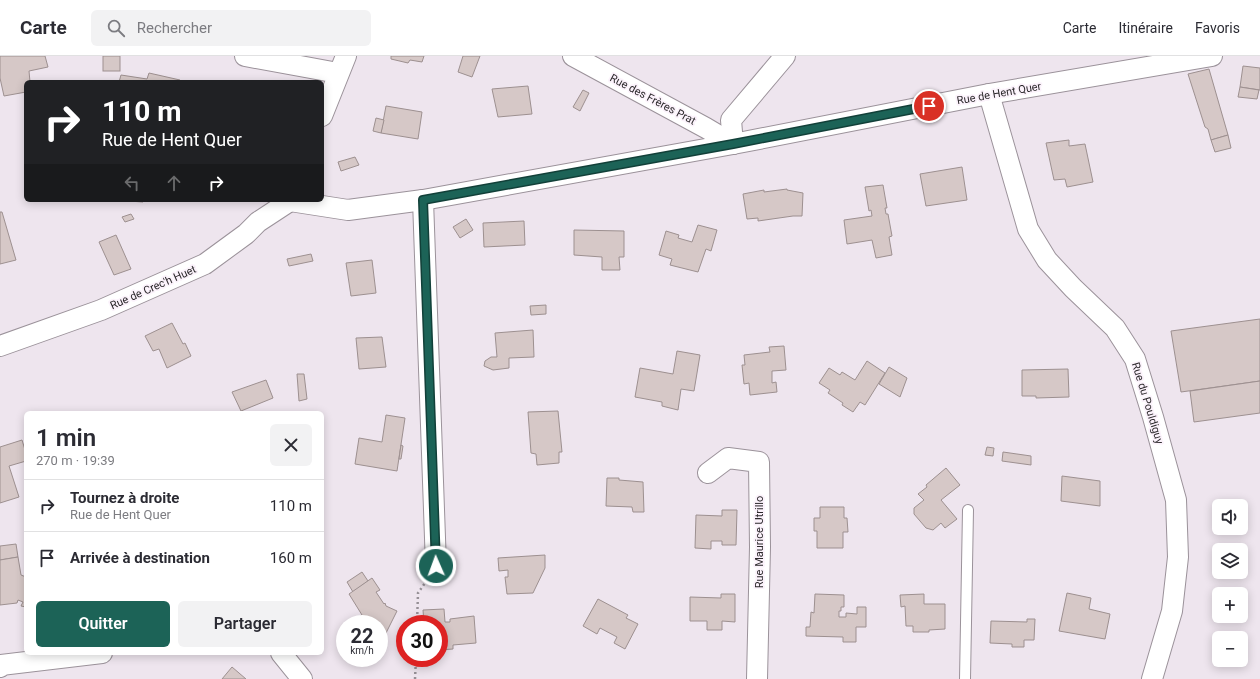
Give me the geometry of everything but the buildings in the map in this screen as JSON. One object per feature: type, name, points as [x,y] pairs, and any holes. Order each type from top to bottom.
[{"type":"street","points":[[245,56],[342,64],[324,111]]},
{"type":"street","name":"Rue des Frères Prat","points":[[573,56],[733,144]]},
{"type":"street","points":[[733,144],[731,120],[785,56]]},
{"type":"street","name":"Rue de Hent Quer","points":[[302,202],[348,210],[423,200],[733,144],[989,94],[1212,56]]},
{"type":"street","name":"Rue du Pouldiguy","points":[[989,94],[1028,229],[1047,260],[1115,328],[1134,359],[1153,417],[1176,500],[1178,557],[1172,611],[1152,679]]},
{"type":"street","points":[[423,200],[436,566]]},
{"type":"street","name":"Rue de Crec'h Huet","points":[[0,346],[102,310],[205,264],[246,234],[258,222],[288,202]]},
{"type":"street","name":"Rue Maurice Utrillo","points":[[708,473],[728,458],[759,462],[760,547],[757,679]]},
{"type":"street","points":[[0,667],[1,665],[85,655]]},
{"type":"street","points":[[284,655],[302,679]]},
{"type":"lane","points":[[965,679],[968,510]]},
{"type":"path","points":[[417,615],[418,593],[436,566]]},
{"type":"path","points":[[415,679],[416,667]]},
{"type":"route","points":[[436,566],[423,200],[733,144],[929,106]]}]
